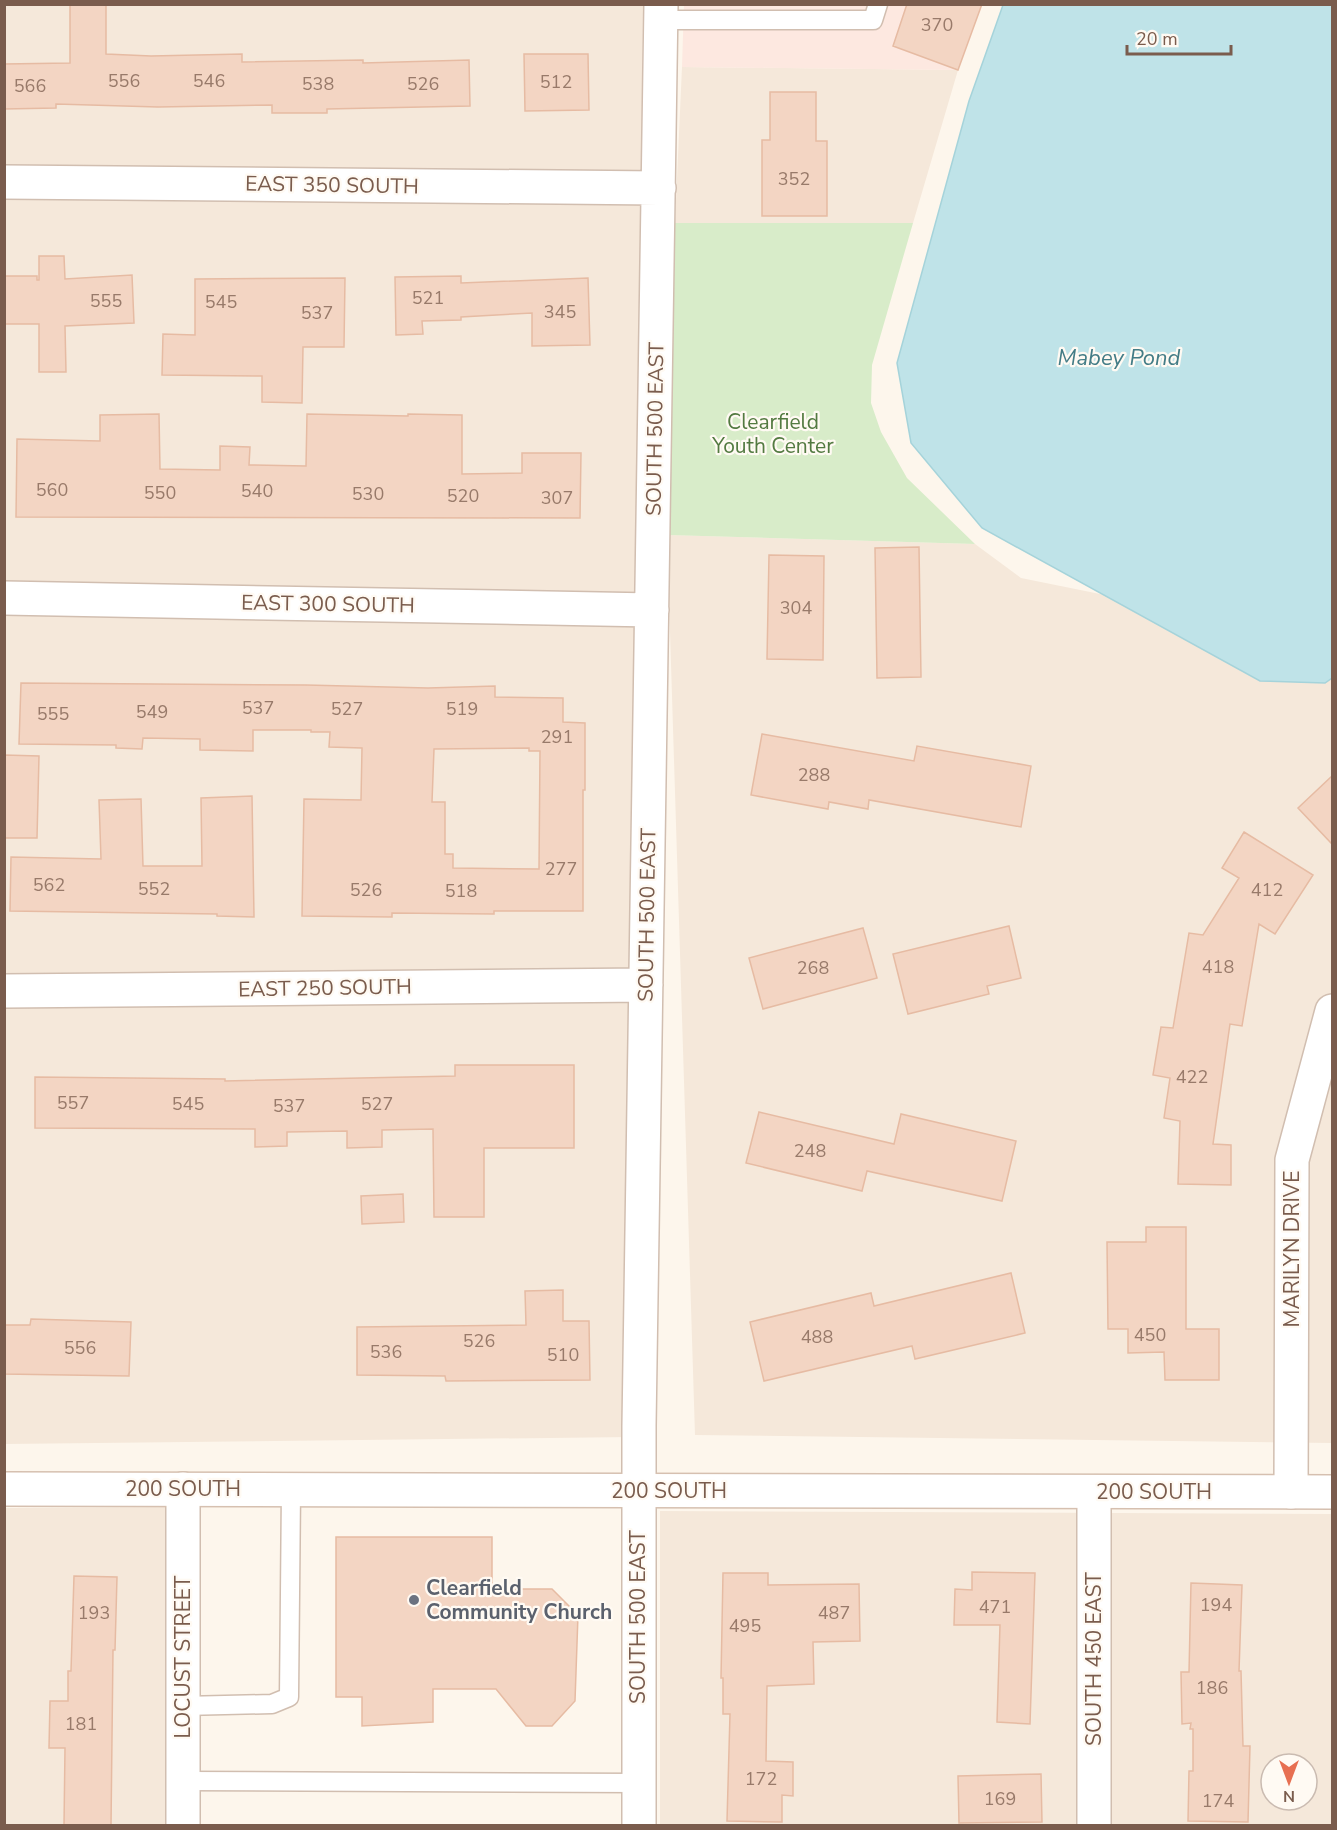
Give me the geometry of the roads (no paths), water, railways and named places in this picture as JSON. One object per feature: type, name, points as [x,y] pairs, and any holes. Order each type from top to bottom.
[{"type":"street","name":"SOUTH 500 EAST","points":[[639,1826],[638,1490],[661,12]]},
{"type":"street","name":"EAST 350 SOUTH","points":[[4,182],[659,188]]},
{"type":"street","name":"EAST 300 SOUTH","points":[[4,598],[652,610]]},
{"type":"street","name":"EAST 250 SOUTH","points":[[4,991],[646,985]]},
{"type":"street","name":"MARILYN DRIVE","points":[[1291,1492],[1292,1160],[1332,1011]]},
{"type":"street","name":"200 SOUTH","points":[[4,1489],[1332,1492]]},
{"type":"street","name":"LOCUST STREET","points":[[183,1489],[183,1826]]},
{"type":"street","name":"SOUTH 450 EAST","points":[[1094,1492],[1094,1826]]},
{"type":"lane","points":[[661,12],[873,20],[878,4]]},
{"type":"lane","points":[[183,1706],[272,1704],[289,1696],[291,1490]]},
{"type":"lane","points":[[183,1781],[639,1783]]},
{"type":"water","name":"Mabey Pond","points":[[1003,5],[1332,5],[1332,678],[1325,683],[1260,681],[982,528],[911,443],[897,363],[969,101]]},
{"type":"place","name":"Clearfield Community Church","points":[[414,1600]]},
{"type":"park label","name":"Clearfield Youth Center","points":[[773,434]]}]
